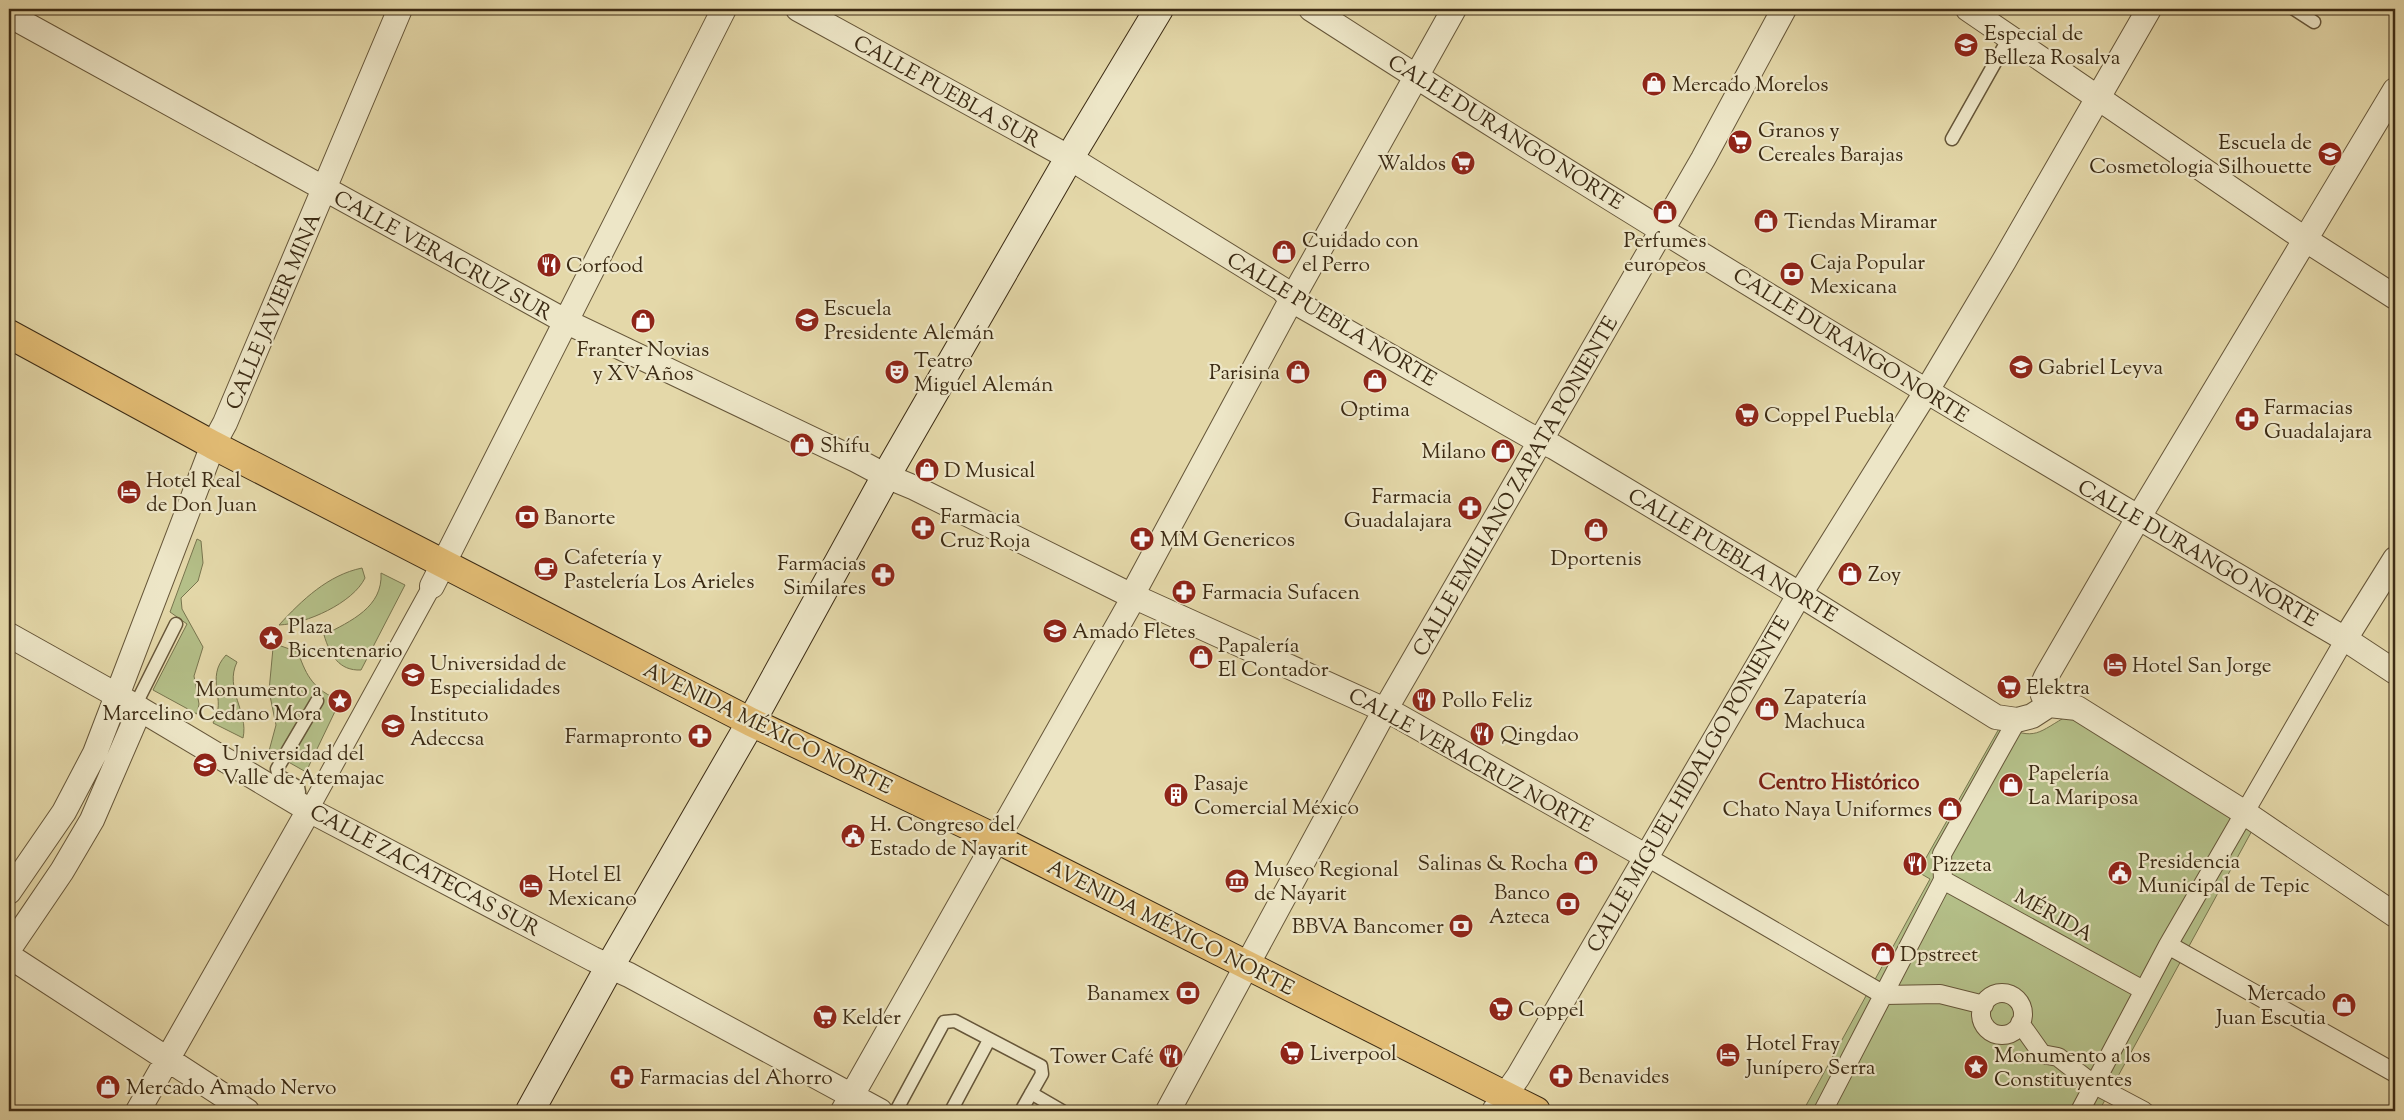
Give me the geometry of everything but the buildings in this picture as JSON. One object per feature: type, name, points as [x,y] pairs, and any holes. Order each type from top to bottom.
[{"type":"main road","points":[[530,1111],[610,966],[751,722],[886,476],[1070,158],[1159,9]]},
{"type":"main road","name":"AVENIDA MÉXICO NORTE","points":[[9,334],[435,569],[998,840],[1247,965],[1499,1103],[1536,1111]]},
{"type":"street","name":"CALLE JAVIER MINA","points":[[9,892],[64,812],[95,753],[131,703],[213,445],[225,424],[400,9]]},
{"type":"street","points":[[138,1111],[169,1061],[301,805],[435,569],[565,321],[724,9]]},
{"type":"street","name":"CALLE PUEBLA SUR","points":[[798,9],[1070,158]]},
{"type":"street","name":"CALLE DURANGO NORTE","points":[[1312,9],[1415,77],[1926,392],[2345,639],[2395,672]]},
{"type":"street","points":[[847,1103],[998,840],[1134,596],[1292,300],[1454,9]]},
{"type":"street","name":"CALLE EMILIANO ZAPATA PONIENTE","points":[[1168,1111],[1385,710],[1542,442],[1703,159],[1784,9]]},
{"type":"street","points":[[1968,9],[2306,240],[2395,297]]},
{"type":"street","name":"CALLE MIGUEL HIDALGO PONIENTE","points":[[1499,1103],[1518,1076],[1800,594],[1926,392],[2149,9]]},
{"type":"street","name":"CALLE VERACRUZ SUR","points":[[9,15],[565,321],[886,476]]},
{"type":"street","points":[[2049,705],[2041,695],[2042,686],[2138,518],[2395,90]]},
{"type":"street","name":"CALLE PUEBLA NORTE","points":[[1070,158],[1282,289],[1292,300],[1542,442],[1800,594],[1996,717],[2017,720]]},
{"type":"street","name":"CALLE VERACRUZ NORTE","points":[[886,476],[915,488],[1134,596],[1385,710],[1646,857]]},
{"type":"street","points":[[2080,1111],[2168,945],[2345,639],[2395,559]]},
{"type":"street","name":"CALLE ZACATECAS SUR","points":[[9,635],[131,703],[301,805],[610,966],[847,1103],[880,1111]]},
{"type":"street","points":[[9,949],[62,871],[92,820],[122,749],[122,714],[131,703]]},
{"type":"street","points":[[1823,1111],[1943,880],[1942,854],[2017,720],[2032,716],[2049,705],[2077,708],[2245,813],[2395,915]]},
{"type":"street","points":[[1646,857],[1884,995],[1940,994],[1984,1005]]},
{"type":"street","name":"MÉRIDA","points":[[1943,880],[2143,990]]},
{"type":"street","points":[[2168,945],[2395,1073]]},
{"type":"street","points":[[9,956],[247,1111]]},
{"type":"street","points":[[1999,993],[2014,996],[2022,1008],[2020,1023],[2009,1033],[1994,1033],[1983,1022],[1981,1015],[1984,1005],[1992,996],[1999,993]]},
{"type":"street","points":[[2020,1023],[2042,1054],[2058,1057],[2093,1084],[2144,1111]]},
{"type":"lane","points":[[2294,9],[2314,22]]},
{"type":"lane","points":[[1952,139],[2010,36]]},
{"type":"lane","points":[[131,703],[176,624]]},
{"type":"lane","points":[[301,805],[298,787],[280,776],[277,770],[317,701]]},
{"type":"lane","points":[[896,1111],[944,1022],[954,1020],[1041,1066],[1042,1074],[1021,1111]]},
{"type":"lane","points":[[951,1111],[990,1040]]},
{"type":"lane","points":[[1031,1093],[1062,1111]]},
{"type":"green space","points":[[197,539],[201,541],[203,563],[198,581],[181,598],[182,609],[203,647],[194,676],[199,704],[197,714],[153,690],[187,624],[170,612]]},
{"type":"green space","points":[[362,568],[365,578],[359,587],[340,604],[302,621],[279,625],[316,590],[338,576]]},
{"type":"green space","points":[[381,573],[405,585],[361,670],[353,670],[341,665],[336,660],[329,649],[324,635],[345,624],[371,604],[377,595]]},
{"type":"green space","points":[[278,645],[298,652],[308,676],[313,682],[331,697],[340,701],[306,772],[269,751],[276,725],[269,691],[273,648]]},
{"type":"green space","points":[[226,655],[237,662],[233,682],[243,719],[243,738],[213,723],[218,706],[217,672]]},
{"type":"green space","points":[[2069,715],[2254,827],[2099,1111],[1803,1111],[1930,879],[1918,872],[2001,725],[2022,733],[2037,733]]},
{"type":"place","name":"Especial de Belleza Rosalva","points":[[1966,45]]},
{"type":"place","name":"Mercado Morelos","points":[[1654,84]]},
{"type":"place","name":"Granos y Cereales Barajas","points":[[1740,142]]},
{"type":"place","name":"Escuela de Cosmetologia Silhouette","points":[[2330,154]]},
{"type":"place","name":"Waldos","points":[[1463,163]]},
{"type":"place","name":"Perfumes europeos","points":[[1665,212]]},
{"type":"place","name":"Tiendas Miramar","points":[[1766,221]]},
{"type":"place","name":"Cuidado con el Perro","points":[[1284,252]]},
{"type":"place","name":"Corfood","points":[[549,265]]},
{"type":"place","name":"Caja Popular Mexicana","points":[[1792,274]]},
{"type":"place","name":"Escuela Presidente Alemán","points":[[807,320]]},
{"type":"place","name":"Franter Novias y XV Años","points":[[643,321]]},
{"type":"place","name":"Gabriel Leyva","points":[[2021,367]]},
{"type":"place","name":"Teatro Miguel Alemán","points":[[897,372]]},
{"type":"place","name":"Parisina","points":[[1298,372]]},
{"type":"place","name":"Optima","points":[[1375,381]]},
{"type":"place","name":"Coppel Puebla","points":[[1747,415]]},
{"type":"place","name":"Farmacias Guadalajara","points":[[2247,419]]},
{"type":"place","name":"Shífu","points":[[802,445]]},
{"type":"place","name":"Milano","points":[[1503,451]]},
{"type":"place","name":"D Musical","points":[[927,470]]},
{"type":"place","name":"Hotel Real de Don Juan","points":[[129,492]]},
{"type":"place","name":"Farmacia Guadalajara","points":[[1470,508]]},
{"type":"place","name":"Banorte","points":[[527,517]]},
{"type":"place","name":"Farmacia Cruz Roja","points":[[923,528]]},
{"type":"place","name":"Dportenis","points":[[1596,530]]},
{"type":"place","name":"MM Genericos","points":[[1142,539]]},
{"type":"place","name":"Cafetería y Pastelería Los Arieles","points":[[546,569]]},
{"type":"place","name":"Zoy","points":[[1850,574]]},
{"type":"place","name":"Farmacias Similares","points":[[883,575]]},
{"type":"place","name":"Farmacia Sufacen","points":[[1184,592]]},
{"type":"place","name":"Amado Fletes","points":[[1055,631]]},
{"type":"place","name":"Plaza Bicentenario","points":[[271,638]]},
{"type":"place","name":"Papalería El Contador","points":[[1201,657]]},
{"type":"place","name":"Hotel San Jorge","points":[[2115,665]]},
{"type":"place","name":"Universidad de Especialidades","points":[[413,675]]},
{"type":"place","name":"Elektra","points":[[2009,687]]},
{"type":"place","name":"Pollo Feliz","points":[[1424,700]]},
{"type":"place","name":"Monumento a Marcelino Cedano Mora","points":[[340,701]]},
{"type":"place","name":"Zapatería Machuca","points":[[1767,709]]},
{"type":"place","name":"Instituto Adeccsa","points":[[393,726]]},
{"type":"place","name":"Qingdao","points":[[1482,734]]},
{"type":"place","name":"Farmapronto","points":[[700,736]]},
{"type":"place","name":"Universidad del Valle de Atemajac","points":[[205,765]]},
{"type":"place","name":"Papelería La Mariposa","points":[[2011,785]]},
{"type":"place","name":"Pasaje Comercial México","points":[[1176,795]]},
{"type":"place","name":"Chato Naya Uniformes","points":[[1950,809]]},
{"type":"place","name":"H. Congreso del Estado de Nayarit","points":[[853,836]]},
{"type":"place","name":"Salinas & Rocha","points":[[1586,863]]},
{"type":"place","name":"Pizzeta","points":[[1915,864]]},
{"type":"place","name":"Presidencia Municipal de Tepic","points":[[2120,873]]},
{"type":"place","name":"Museo Regional de Nayarit","points":[[1237,881]]},
{"type":"place","name":"Hotel El Mexicano","points":[[531,886]]},
{"type":"place","name":"Banco Azteca","points":[[1568,904]]},
{"type":"place","name":"BBVA Bancomer","points":[[1461,926]]},
{"type":"place","name":"Dpstreet","points":[[1883,954]]},
{"type":"place","name":"Banamex","points":[[1188,993]]},
{"type":"place","name":"Mercado Juan Escutia","points":[[2344,1005]]},
{"type":"place","name":"Coppel","points":[[1501,1009]]},
{"type":"place","name":"Kelder","points":[[825,1017]]},
{"type":"place","name":"Liverpool","points":[[1292,1053]]},
{"type":"place","name":"Hotel Fray Junípero Serra","points":[[1728,1055]]},
{"type":"place","name":"Tower Café","points":[[1171,1056]]},
{"type":"place","name":"Monumento a los Constituyentes","points":[[1976,1067]]},
{"type":"place","name":"Benavides","points":[[1561,1076]]},
{"type":"place","name":"Farmacias del Ahorro","points":[[622,1077]]},
{"type":"place","name":"Mercado Amado Nervo","points":[[108,1087]]},
{"type":"district","name":"Centro Histórico","points":[[1839,781]]}]
